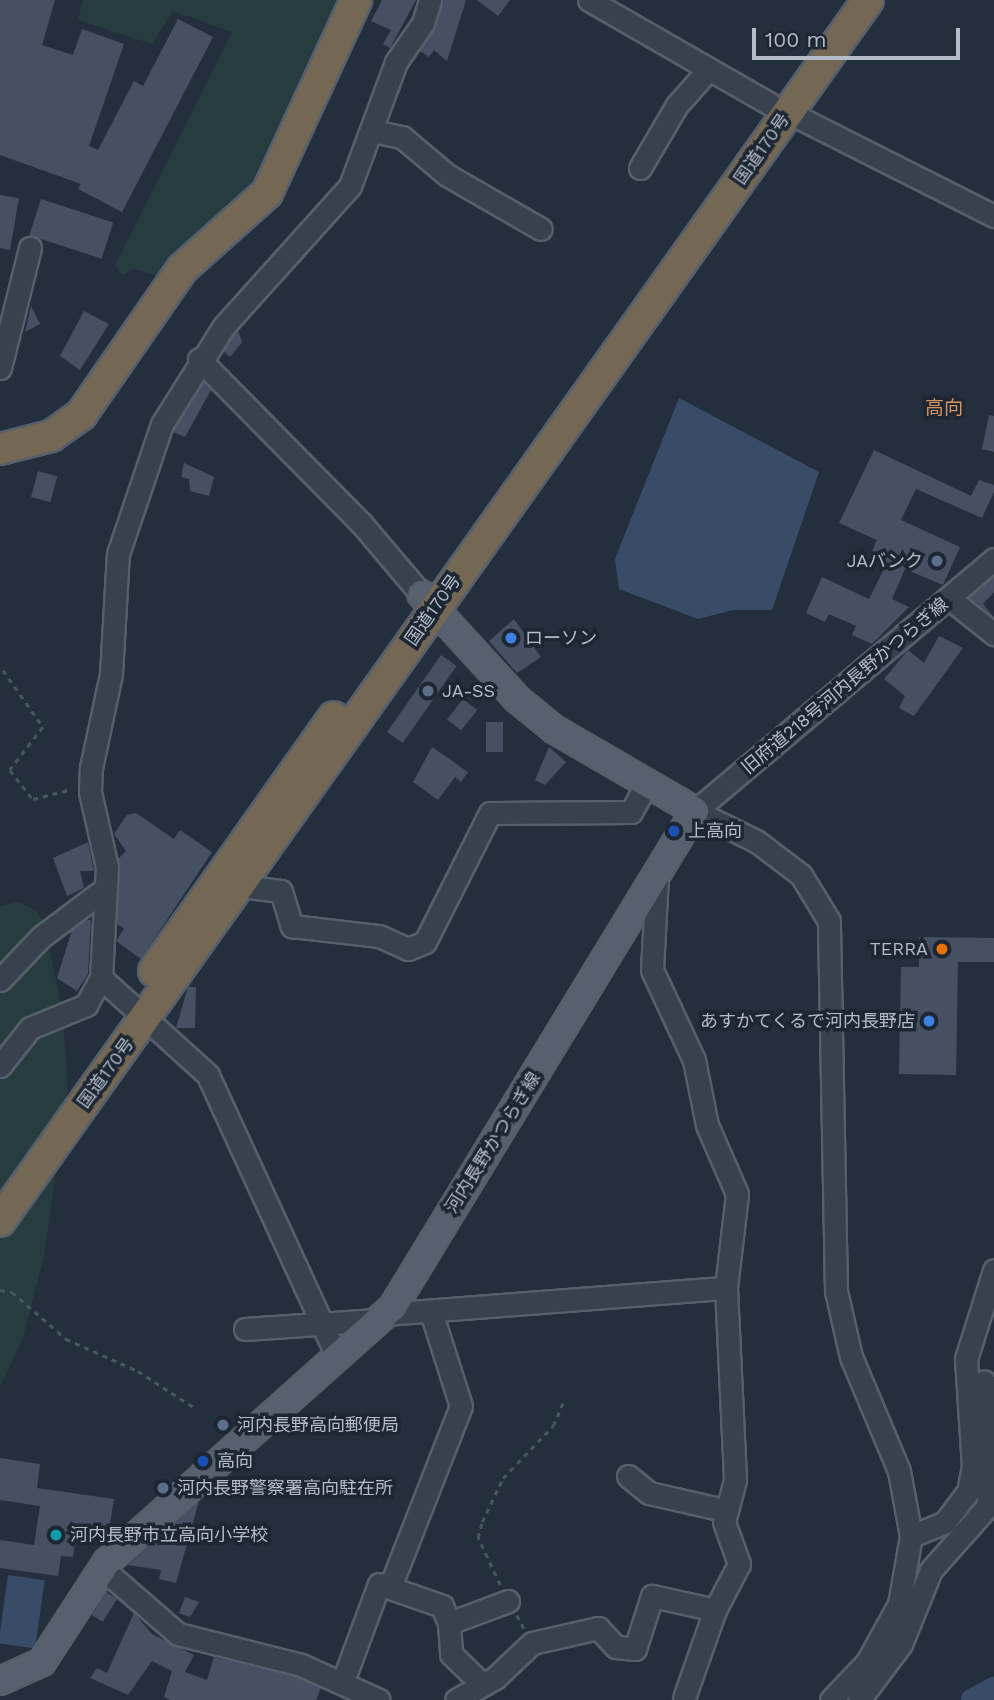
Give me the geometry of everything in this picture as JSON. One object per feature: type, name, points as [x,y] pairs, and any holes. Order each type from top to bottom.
[{"type":"highway","points":[[0,449],[51,436],[81,415],[183,269],[267,193],[356,0]]},
{"type":"highway","name":"国道170号","points":[[0,1222],[138,1010],[779,108],[847,0]]},
{"type":"highway","name":"国道170号","points":[[779,108],[868,0]]},
{"type":"highway","name":"国道170号","points":[[0,1188],[138,1010],[240,886],[428,601]]},
{"type":"main road","points":[[428,601],[517,699],[646,785],[695,811]]},
{"type":"main road","name":"河内長野かつらぎ線","points":[[0,1681],[42,1662],[103,1569],[381,1317],[657,877],[695,811]]},
{"type":"street","points":[[0,1066],[30,1028],[86,1006],[101,978],[106,888],[90,784],[111,674],[112,596],[127,514],[162,424],[199,359],[350,186],[373,131],[396,62],[423,23],[430,0]]},
{"type":"street","points":[[589,0],[779,108],[994,216]]},
{"type":"street","points":[[640,167],[677,105],[709,69]]},
{"type":"street","points":[[373,131],[402,137],[447,175],[541,229]]},
{"type":"street","points":[[0,368],[30,248]]},
{"type":"street","points":[[199,359],[361,523],[428,601]]},
{"type":"street","name":"旧府道218号河内長野かつらぎ線","points":[[695,811],[993,561]]},
{"type":"street","points":[[949,598],[994,634]]},
{"type":"street","points":[[240,886],[281,891],[292,926],[379,936],[408,949],[425,943],[490,813],[631,812],[646,785]]},
{"type":"street","points":[[695,811],[757,841],[801,874],[829,921],[836,1291],[851,1357],[899,1471],[911,1536],[899,1604],[867,1662],[831,1700]]},
{"type":"street","points":[[657,877],[652,970],[694,1060],[707,1125],[737,1194],[726,1288],[735,1480],[724,1510],[739,1564],[715,1610],[684,1698]]},
{"type":"street","points":[[0,980],[41,937],[106,888]]},
{"type":"street","points":[[101,978],[208,1075],[337,1356]]},
{"type":"street","points":[[911,1536],[945,1522],[968,1492],[973,1467],[966,1359],[994,1270]]},
{"type":"street","points":[[245,1329],[432,1315],[450,1307],[726,1288]]},
{"type":"street","points":[[390,1587],[461,1406],[432,1315]]},
{"type":"street","points":[[859,1700],[901,1644],[931,1570],[987,1507],[992,1416],[984,1381]]},
{"type":"street","points":[[628,1476],[649,1493],[724,1510]]},
{"type":"street","points":[[103,1569],[178,1634],[343,1681],[379,1700]]},
{"type":"street","points":[[343,1681],[379,1584],[442,1606],[449,1623],[451,1654],[482,1684]]},
{"type":"street","points":[[456,1700],[482,1684],[532,1643],[598,1628],[616,1647],[635,1649],[652,1597],[715,1610]]},
{"type":"street","points":[[449,1623],[508,1601]]},
{"type":"path","points":[[3,670],[43,727],[10,770],[27,796],[41,799],[90,784]]},
{"type":"path","points":[[0,1290],[12,1292],[66,1339],[138,1370],[195,1408]]},
{"type":"path","points":[[532,1643],[508,1601],[478,1538],[482,1522],[503,1478],[553,1426],[564,1403]]},
{"type":"green space","points":[[83,0],[342,0],[270,169],[163,277],[134,269],[122,275],[115,265],[232,32],[173,11],[152,44],[78,20]]},
{"type":"green space","points":[[18,902],[38,912],[45,927],[62,1010],[68,1087],[44,1256],[23,1338],[0,1387],[0,906]]},
{"type":"water","points":[[679,398],[819,472],[772,610],[733,610],[698,619],[619,589],[615,559]]},
{"type":"water","points":[[8,1575],[45,1580],[35,1648],[0,1644]]},
{"type":"building","points":[[0,0],[55,0],[42,45],[73,55],[82,29],[124,44],[89,146],[98,150],[134,81],[143,86],[178,19],[213,37],[122,212],[78,189],[81,184],[0,155]]},
{"type":"building","points":[[382,0],[416,0],[390,48],[383,44],[391,30],[371,21]]},
{"type":"building","points":[[443,0],[466,0],[447,61],[434,50],[429,57],[420,51]]},
{"type":"building","points":[[477,0],[510,0],[498,16]]},
{"type":"building","points":[[0,195],[19,198],[10,250],[0,248]]},
{"type":"building","points":[[41,199],[113,222],[102,259],[29,235]]},
{"type":"building","points":[[31,306],[40,324],[25,332]]},
{"type":"building","points":[[84,311],[109,324],[80,370],[60,356]]},
{"type":"building","points":[[238,330],[242,342],[230,357],[223,351]]},
{"type":"building","points":[[204,383],[211,390],[185,437],[173,432]]},
{"type":"building","points":[[989,415],[994,416],[994,452],[982,449]]},
{"type":"building","points":[[874,450],[971,496],[979,480],[994,485],[994,492],[982,518],[916,489],[901,520],[960,547],[943,585],[905,569],[892,599],[909,607],[872,644],[852,635],[856,626],[829,614],[825,622],[806,613],[822,577],[869,599],[886,565],[869,558],[877,540],[839,523]]},
{"type":"building","points":[[184,463],[214,477],[209,496],[190,491],[189,479],[181,477]]},
{"type":"building","points":[[38,471],[57,476],[50,502],[31,497]]},
{"type":"building","points":[[994,576],[994,592],[983,604],[994,617],[969,597]]},
{"type":"building","points":[[514,619],[541,657],[517,673],[489,641]]},
{"type":"building","points":[[939,636],[963,648],[914,716],[899,708],[905,696],[884,679],[908,650],[924,663]]},
{"type":"building","points":[[441,655],[457,666],[403,743],[387,732]]},
{"type":"building","points":[[463,699],[477,710],[461,731],[447,719]]},
{"type":"building","points":[[486,722],[503,722],[503,752],[486,752]]},
{"type":"building","points":[[432,747],[468,772],[461,782],[455,777],[438,800],[413,782]]},
{"type":"building","points":[[549,747],[566,762],[545,785],[535,780]]},
{"type":"building","points":[[136,813],[174,839],[180,830],[212,852],[141,959],[116,941],[124,929],[117,924],[119,858],[126,851],[114,834],[127,815]]},
{"type":"building","points":[[88,842],[94,871],[80,871],[84,888],[67,896],[53,858]]},
{"type":"building","points":[[86,920],[91,920],[88,974],[77,991],[57,978],[72,930]]},
{"type":"building","name":"あすかてくるで河内長野店","points":[[919,937],[994,938],[994,962],[958,962],[956,1075],[899,1074],[901,967],[919,967]]},
{"type":"building","points":[[188,987],[196,987],[195,1028],[176,1028]]},
{"type":"building","name":"河内長野市立高向小学校","points":[[0,1458],[40,1464],[37,1488],[114,1499],[109,1530],[77,1526],[73,1557],[61,1556],[58,1576],[0,1568],[0,1540],[34,1545],[40,1506],[0,1500]]},
{"type":"building","points":[[199,1501],[176,1583],[159,1579],[161,1570],[128,1565]]},
{"type":"building","points":[[106,1592],[117,1599],[103,1622],[92,1615]]},
{"type":"building","points":[[185,1597],[199,1602],[190,1617],[179,1613]]},
{"type":"building","points":[[134,1613],[152,1634],[194,1655],[185,1672],[207,1680],[214,1657],[297,1677],[321,1688],[316,1700],[170,1700],[164,1697],[172,1671],[152,1661],[128,1695],[90,1678],[97,1668],[107,1673]]},
{"type":"waterway","points":[[973,1700],[994,1689]]},
{"type":"place","name":"JAバンク","points":[[937,561]]},
{"type":"place","name":"ローソン","points":[[511,638]]},
{"type":"place","name":"JA-SS","points":[[428,691]]},
{"type":"place","name":"上高向","points":[[674,831]]},
{"type":"place","name":"TERRA","points":[[942,949]]},
{"type":"place","name":"あすかてくるで河内長野店","points":[[929,1021]]},
{"type":"place","name":"河内長野高向郵便局","points":[[223,1425]]},
{"type":"place","name":"高向","points":[[203,1461]]},
{"type":"place","name":"河内長野警察署高向駐在所","points":[[163,1488]]},
{"type":"place","name":"河内長野市立高向小学校","points":[[56,1535]]},
{"type":"district","name":"高向","points":[[944,408]]}]
